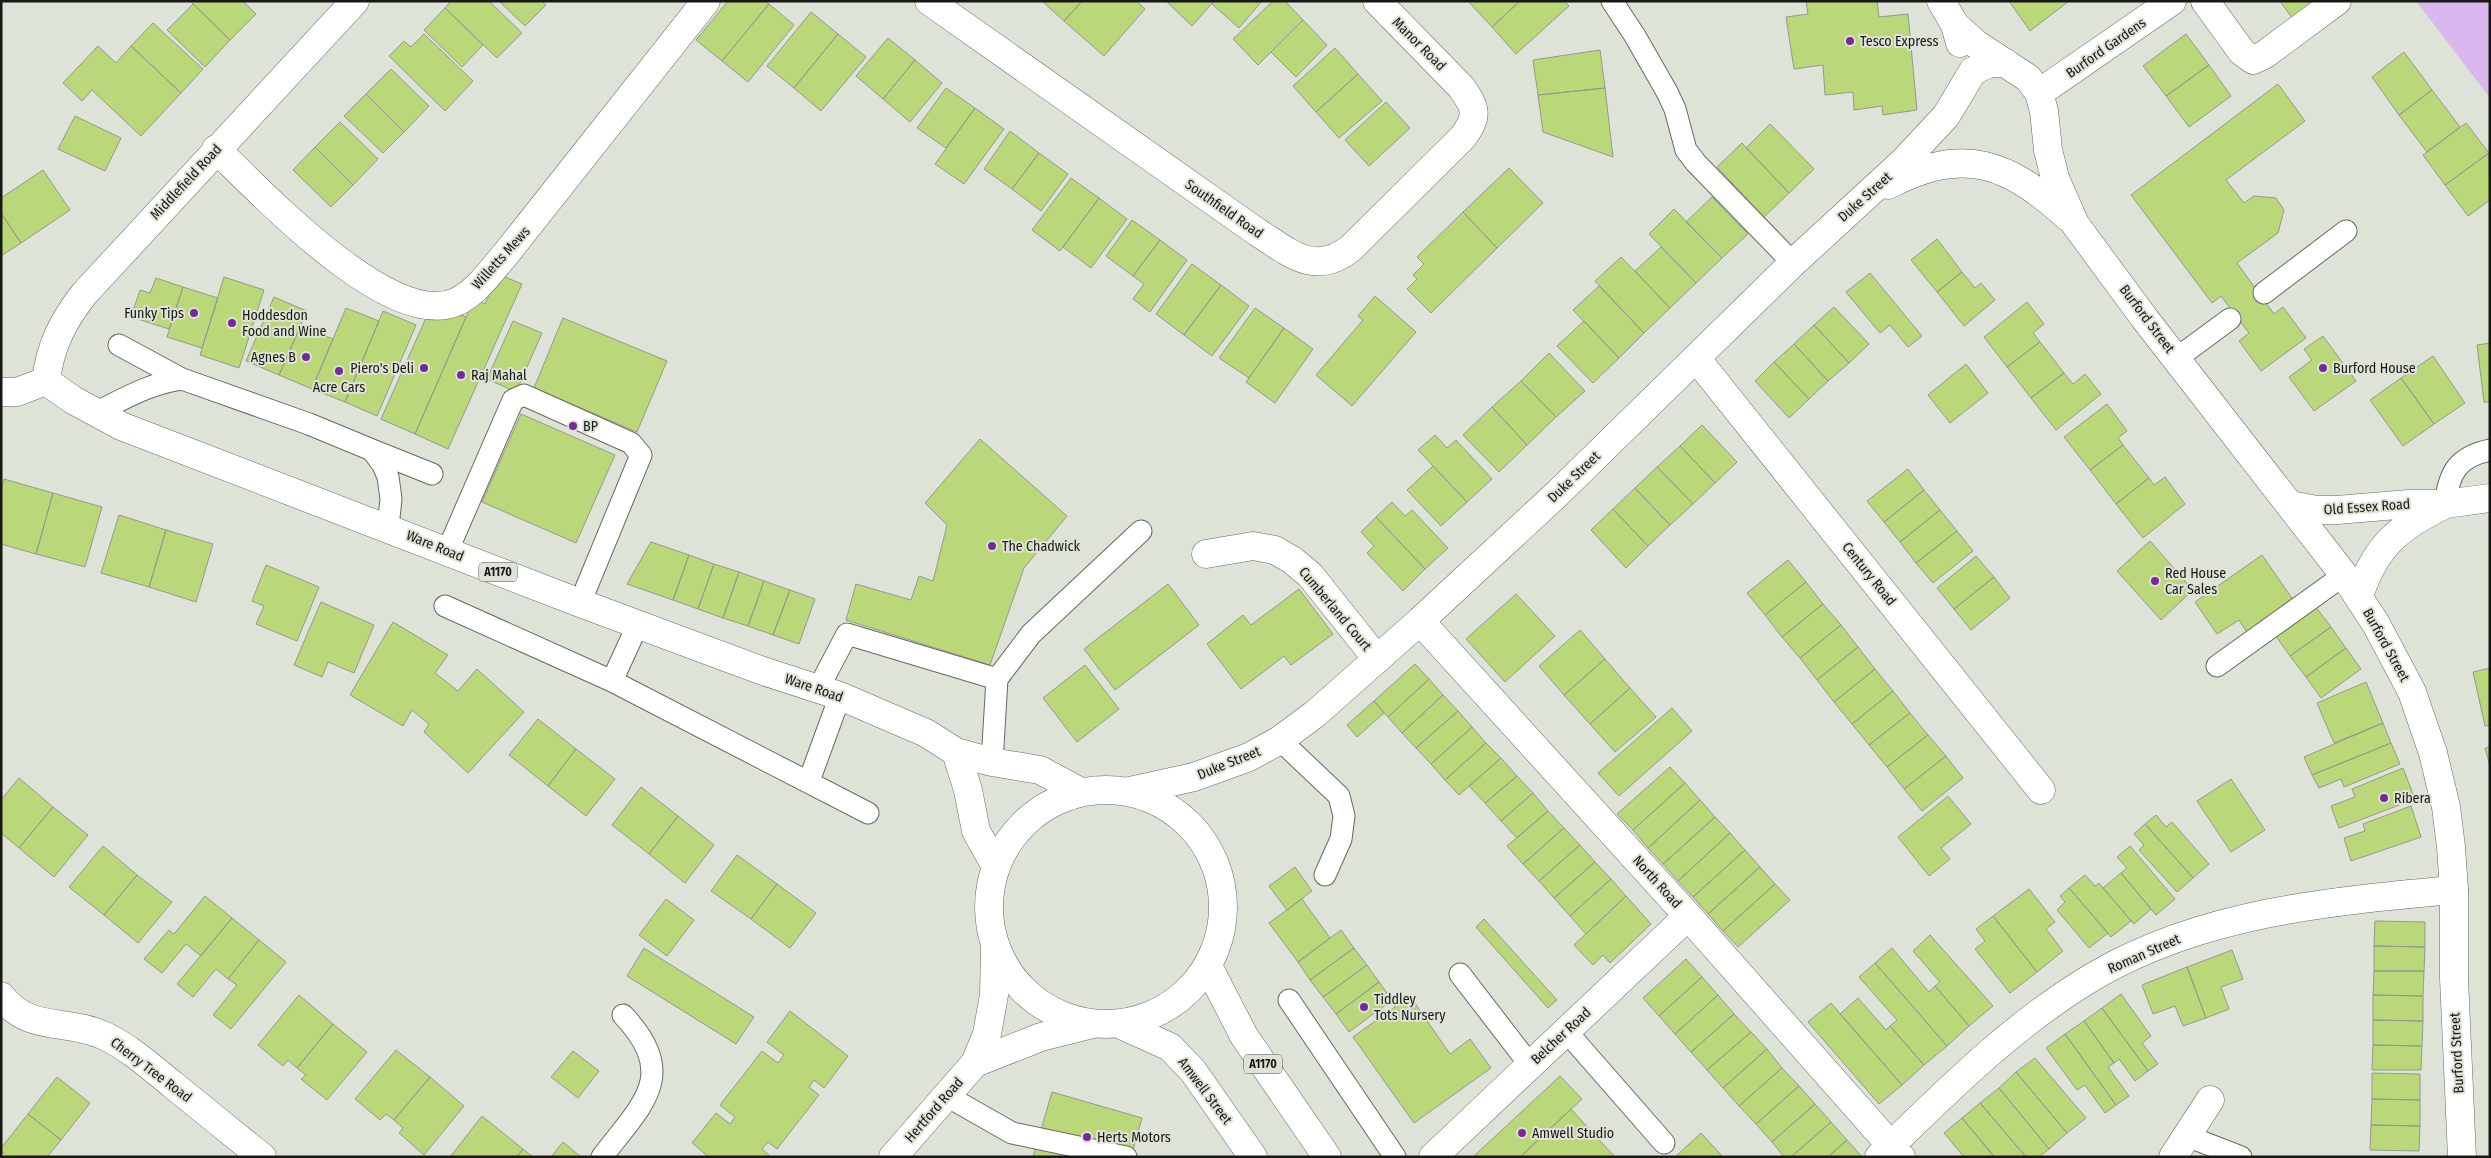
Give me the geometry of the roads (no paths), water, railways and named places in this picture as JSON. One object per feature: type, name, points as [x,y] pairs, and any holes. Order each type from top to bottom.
[{"type":"street","name":"Middlefield Road","points":[[46,381],[48,364],[55,340],[66,318],[109,265],[355,1]]},
{"type":"street","name":"Willetts Mews","points":[[216,149],[325,252],[362,278],[414,301],[431,305],[455,303],[467,296],[483,281],[528,228],[706,1]]},
{"type":"street","name":"Southfield Road","points":[[929,1],[1257,232],[1303,259],[1315,262],[1328,262],[1341,256],[1351,248],[1463,137],[1471,126],[1475,114],[1472,102],[1461,87]]},
{"type":"street","name":"Manor Road","points":[[1377,1],[1461,87]]},
{"type":"street","points":[[1941,1],[1955,25],[1961,49],[1962,86]]},
{"type":"street","name":"Burford Gardens","points":[[2039,93],[2172,1]]},
{"type":"street","points":[[2205,1],[2242,52],[2253,60],[2264,55],[2337,1]]},
{"type":"street","name":"Burford Street","points":[[1955,25],[1976,44],[2028,78],[2039,93],[2044,111],[2048,150],[2055,178],[2076,224]]},
{"type":"street","points":[[1962,86],[1973,71],[1990,63],[2006,63]]},
{"type":"street","name":"Duke Street","points":[[1130,791],[1194,777],[1249,757],[1280,740],[1315,714],[1420,621],[1558,493],[1793,263],[1871,193],[1946,116],[1956,102],[1962,86]]},
{"type":"street","name":"Burford Street","points":[[1871,193],[1911,173],[1930,168],[1972,163],[1996,168],[2016,177],[2039,192],[2076,224],[2352,586],[2395,656],[2425,725],[2446,807],[2454,890],[2454,978],[2462,1157]]},
{"type":"street","name":"Century Road","points":[[1696,358],[2041,790]]},
{"type":"street","points":[[1,392],[17,392],[46,381]]},
{"type":"street","name":"Ware Road","points":[[46,381],[95,413],[121,426],[388,527],[447,552],[829,693],[926,733],[956,752],[992,762],[1040,770],[1079,791]]},
{"type":"street","name":"Old Essex Road","points":[[2290,505],[2317,510],[2337,510],[2410,504],[2445,504],[2490,498]]},
{"type":"street","name":"Old Essex Road","points":[[2352,586],[2393,536],[2421,516],[2445,504]]},
{"type":"street","name":"Cumberland Court","points":[[1206,554],[1253,546],[1275,550],[1292,560],[1310,575],[1377,659]]},
{"type":"street","name":"North Road","points":[[1420,621],[1688,916],[1890,1153]]},
{"type":"street","points":[[956,752],[968,790],[976,831],[995,865]]},
{"type":"street","points":[[995,950],[988,923],[988,894],[995,865],[1014,835],[1042,806],[1079,791],[1105,788],[1130,791]]},
{"type":"street","name":"Hertford Road","points":[[975,1063],[1041,1037],[1148,1016],[1173,1004],[1192,987],[1208,966],[1216,948],[1223,899],[1218,871],[1205,843],[1190,824],[1174,810],[1154,799],[1130,791]]},
{"type":"street","name":"Roman Street","points":[[1890,1153],[1973,1067],[2022,1026],[2073,990],[2126,960],[2195,932],[2267,912],[2395,895],[2454,890]]},
{"type":"street","name":"Belcher Road","points":[[1434,1157],[1688,916]]},
{"type":"street","name":"Hertford Road","points":[[893,1157],[975,1063],[986,1034],[994,995],[995,950]]},
{"type":"street","name":"Amwell Street","points":[[995,950],[1011,978],[1030,998],[1053,1013],[1106,1024],[1170,1047],[1193,1071],[1249,1156]]},
{"type":"street","name":"A1170","points":[[1208,966],[1244,1036],[1327,1157]]},
{"type":"street","name":"Cherry Tree Road","points":[[1,996],[10,1007],[24,1017],[87,1029],[105,1036],[137,1056],[262,1157]]},
{"type":"street","points":[[2180,1146],[2210,1100]]},
{"type":"lane","points":[[1612,1],[1635,36],[1667,92],[1675,109],[1686,150],[1696,163],[1793,263]]},
{"type":"lane","points":[[2264,293],[2346,231]]},
{"type":"lane","points":[[2177,358],[2230,319]]},
{"type":"lane","points":[[119,345],[182,379],[309,424],[432,474]]},
{"type":"lane","points":[[95,413],[134,392],[168,380],[182,379]]},
{"type":"lane","points":[[447,552],[513,400],[524,395],[632,444],[641,455],[580,602]]},
{"type":"lane","points":[[372,450],[383,465],[388,477],[392,499],[388,527]]},
{"type":"lane","points":[[2445,504],[2447,486],[2452,473],[2463,460],[2477,452],[2490,450]]},
{"type":"lane","points":[[992,762],[997,679],[1031,634],[1141,531]]},
{"type":"lane","points":[[2217,666],[2352,586]]},
{"type":"lane","points":[[445,606],[612,681],[868,813]]},
{"type":"lane","points":[[612,681],[638,624]]},
{"type":"lane","points":[[809,781],[829,693],[846,634],[997,679]]},
{"type":"lane","points":[[1280,740],[1339,796],[1344,816],[1341,840],[1325,875]]},
{"type":"lane","points":[[1460,974],[1530,1065]]},
{"type":"lane","points":[[1289,1000],[1396,1157]]},
{"type":"lane","points":[[602,1157],[645,1100],[652,1083],[648,1054],[638,1033],[623,1015]]},
{"type":"lane","points":[[1566,1031],[1664,1142]]},
{"type":"lane","points":[[946,1096],[1012,1133],[1126,1157]]},
{"type":"lane","points":[[2180,1146],[2241,1157]]},
{"type":"place","name":"Tesco Express","points":[[1850,41]]},
{"type":"place","name":"Funky Tips","points":[[194,313]]},
{"type":"place","name":"Hoddesdon Food and Wine","points":[[232,323]]},
{"type":"place","name":"Agnes B","points":[[306,357]]},
{"type":"place","name":"Piero's Deli","points":[[424,368]]},
{"type":"place","name":"Burford House","points":[[2323,368]]},
{"type":"place","name":"Acre Cars","points":[[339,371]]},
{"type":"place","name":"Raj Mahal","points":[[461,375]]},
{"type":"place","name":"BP","points":[[573,426]]},
{"type":"place","name":"The Chadwick","points":[[992,546]]},
{"type":"place","name":"Red House Car Sales","points":[[2155,581]]},
{"type":"place","name":"Ribera","points":[[2384,798]]},
{"type":"place","name":"Tiddley Tots Nursery","points":[[1364,1007]]},
{"type":"place","name":"Amwell Studio","points":[[1522,1133]]},
{"type":"place","name":"Herts Motors","points":[[1087,1137]]}]
